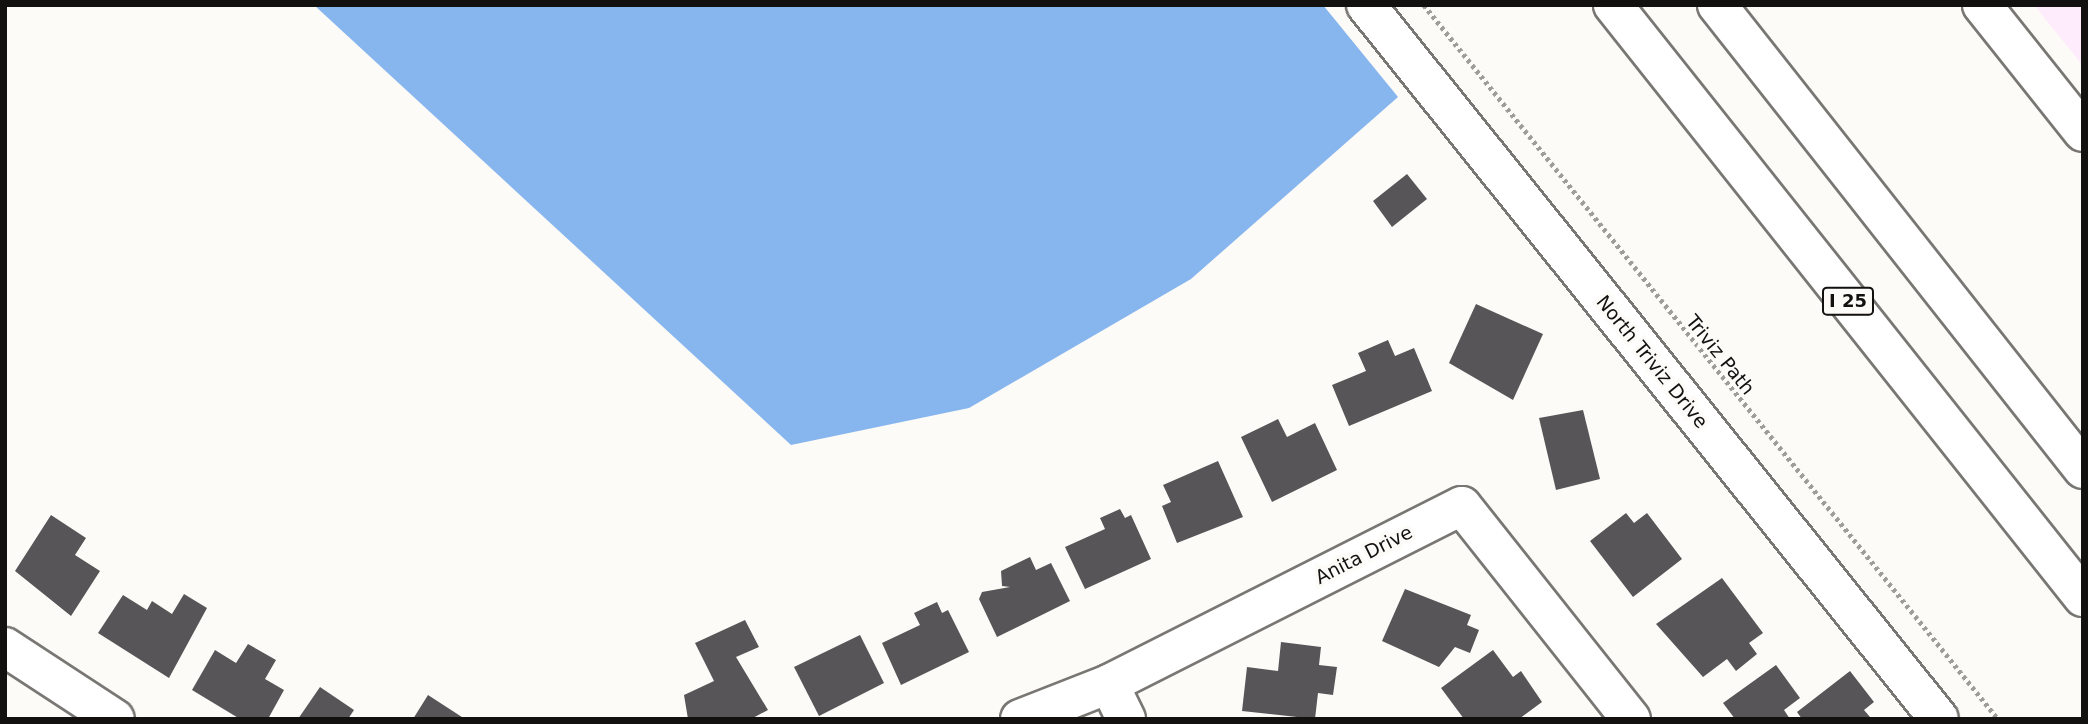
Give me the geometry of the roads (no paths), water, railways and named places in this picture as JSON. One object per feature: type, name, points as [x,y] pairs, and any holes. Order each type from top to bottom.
[{"type":"main road","name":"North Triviz Drive","points":[[1366,5],[1939,719]]},
{"type":"main road","name":"I 25","points":[[1613,5],[2083,597]]},
{"type":"main road","points":[[1717,5],[2083,468]]},
{"type":"main road","points":[[1982,5],[2083,132]]},
{"type":"main road","name":"Anita Drive","points":[[1020,719],[1109,684],[1462,506],[1631,719]]},
{"type":"main road","points":[[5,648],[115,719]]},
{"type":"main road","points":[[1109,684],[1126,719]]},
{"type":"water","points":[[314,5],[1323,5],[1398,97],[1191,279],[969,408],[791,445]]}]
